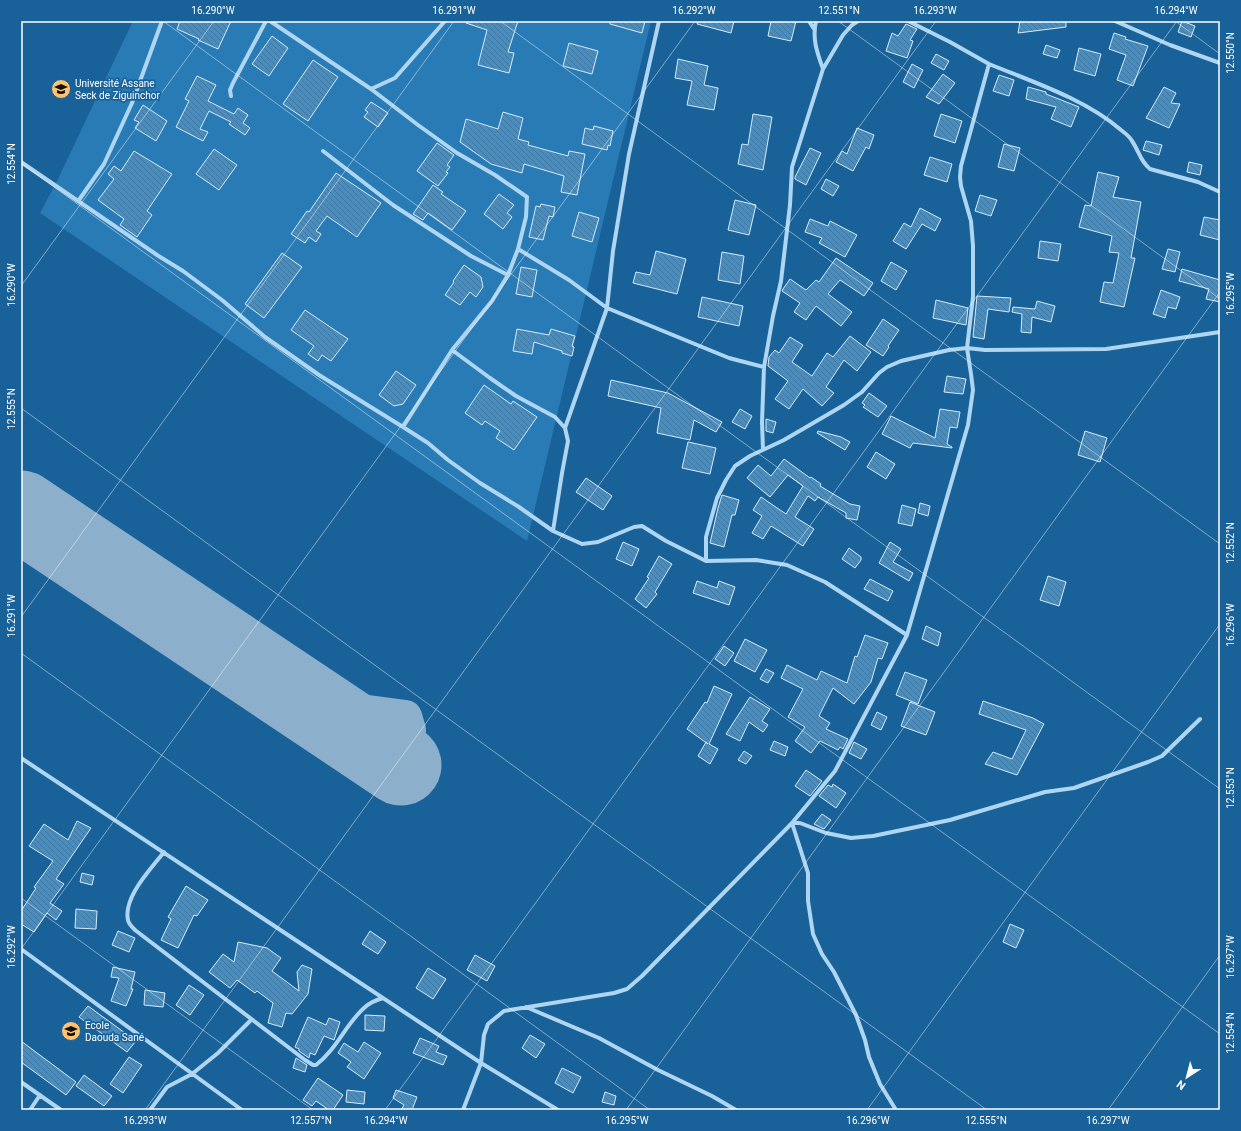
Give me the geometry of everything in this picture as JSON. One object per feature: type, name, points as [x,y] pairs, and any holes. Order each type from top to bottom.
[{"type":"street","points":[[79,200],[107,158],[132,103],[162,21]]},
{"type":"street","points":[[231,96],[230,90],[233,83],[266,21]]},
{"type":"street","points":[[270,21],[371,88],[457,153],[495,175],[527,198],[526,217],[518,249],[508,275],[492,301],[452,350],[403,427]]},
{"type":"street","points":[[371,88],[395,78],[445,21]]},
{"type":"street","points":[[565,428],[607,308],[613,251],[629,154],[659,21]]},
{"type":"street","points":[[809,21],[814,29]]},
{"type":"street","points":[[816,21],[814,29],[816,47],[823,69]]},
{"type":"street","points":[[763,450],[762,422],[764,367],[781,281],[789,220],[792,167],[823,69],[843,35],[858,21]]},
{"type":"street","points":[[908,21],[989,64],[1074,100],[1109,121],[1132,139],[1140,158],[1150,169],[1198,182],[1220,192]]},
{"type":"street","points":[[1115,21],[1170,45],[1220,64]]},
{"type":"street","points":[[463,1110],[481,1063],[484,1035],[488,1024],[504,1011],[614,993],[627,989],[642,976],[792,823],[835,771],[907,635],[968,425],[973,390],[966,348],[974,284],[973,233],[960,177],[961,166],[989,64]]},
{"type":"street","points":[[323,151],[393,205],[471,256],[508,275]]},
{"type":"street","points":[[21,162],[188,274],[266,337],[319,375],[428,443],[448,460],[480,483],[520,507],[553,531],[582,544],[598,542],[634,527],[642,526],[666,541],[706,561],[756,560],[787,565],[825,582],[907,635]]},
{"type":"street","points":[[518,249],[569,280],[607,308],[729,358],[764,367]]},
{"type":"street","points":[[706,561],[706,537],[717,498],[735,466],[750,456],[784,440],[844,405],[862,392],[887,366],[933,353],[966,348],[985,350],[1106,349],[1220,332]]},
{"type":"street","points":[[452,350],[516,396],[555,417],[565,428],[568,441],[553,531]]},
{"type":"street","points":[[792,823],[800,823],[826,833],[851,838],[873,836],[950,820],[1045,792],[1074,788],[1148,762],[1162,756],[1200,719]]},
{"type":"street","points":[[21,758],[481,1063],[558,1110]]},
{"type":"street","points":[[792,823],[808,872],[808,901],[813,934],[822,954],[834,972],[856,1015],[865,1040],[869,1057],[880,1084],[896,1110]]},
{"type":"street","points":[[164,852],[135,892],[127,908],[128,921],[135,930],[305,1060],[313,1065],[316,1065],[335,1046],[364,1008],[383,998]]},
{"type":"street","points":[[21,949],[242,1110]]},
{"type":"street","points":[[526,1007],[599,1038],[658,1070],[712,1096],[736,1110]]},
{"type":"street","points":[[150,1110],[167,1087],[192,1074],[218,1053],[251,1020]]},
{"type":"street","points":[[21,1082],[61,1110]]},
{"type":"street","points":[[30,1110],[40,1095]]},
{"type":"shaded area","points":[[133,21],[651,21],[527,541],[40,213],[57,181]]},
{"type":"building","points":[[180,21],[231,21],[218,49],[177,29]]},
{"type":"building","points":[[466,21],[518,21],[508,52],[514,53],[509,73],[478,65],[487,30],[466,23]]},
{"type":"building","points":[[610,21],[645,21],[642,33],[610,24]]},
{"type":"building","points":[[698,21],[734,21],[731,33],[697,24]]},
{"type":"building","points":[[771,21],[796,21],[791,41],[768,36]]},
{"type":"building","points":[[1020,21],[1066,21],[1066,27],[1018,33]]},
{"type":"building","points":[[1182,21],[1195,26],[1191,37],[1178,32]]},
{"type":"building","points":[[906,24],[917,29],[910,40],[913,41],[907,58],[886,51],[892,33],[898,36]]},
{"type":"building","points":[[1114,33],[1126,37],[1125,39],[1148,46],[1133,86],[1117,80],[1126,55],[1109,49]]},
{"type":"building","points":[[272,36],[288,48],[269,76],[252,64]]},
{"type":"building","points":[[569,43],[598,51],[592,74],[563,66]]},
{"type":"building","points":[[1046,45],[1060,50],[1057,58],[1043,54]]},
{"type":"building","points":[[1079,48],[1101,54],[1095,76],[1074,70]]},
{"type":"building","points":[[936,54],[949,61],[944,70],[931,63]]},
{"type":"building","points":[[678,59],[708,66],[704,85],[718,88],[714,110],[687,105],[692,81],[675,78]]},
{"type":"building","points":[[313,60],[338,77],[308,121],[283,104]]},
{"type":"building","points":[[912,64],[923,70],[914,88],[903,82]]},
{"type":"building","points":[[943,74],[955,83],[939,104],[926,97]]},
{"type":"building","points":[[999,75],[1014,80],[1009,96],[993,91]]},
{"type":"building","points":[[197,76],[216,85],[208,101],[234,114],[238,108],[248,115],[243,123],[250,128],[245,135],[229,124],[231,122],[209,111],[200,129],[208,132],[203,141],[176,127],[189,101],[185,99]]},
{"type":"building","points":[[1028,87],[1046,92],[1046,94],[1079,107],[1071,127],[1051,119],[1056,107],[1026,99]]},
{"type":"building","points":[[1164,87],[1176,93],[1171,103],[1180,104],[1169,128],[1146,118]]},
{"type":"building","points":[[371,102],[388,113],[378,127],[364,117],[368,112],[365,110]]},
{"type":"building","points":[[143,105],[167,121],[156,141],[135,128],[139,122],[134,120]]},
{"type":"building","points":[[503,112],[523,118],[518,139],[529,142],[528,145],[568,156],[569,151],[585,154],[577,195],[561,192],[564,176],[524,164],[522,173],[491,164],[460,142],[466,119],[498,129]]},
{"type":"building","points":[[753,114],[772,117],[763,170],[738,164],[742,144],[748,145]]},
{"type":"building","points":[[941,114],[962,121],[955,143],[934,136]]},
{"type":"building","points":[[594,126],[613,131],[610,146],[608,145],[607,150],[582,144],[585,128],[593,130]]},
{"type":"building","points":[[857,128],[874,135],[869,149],[866,147],[853,171],[836,162],[842,151],[847,154]]},
{"type":"building","points":[[1146,141],[1162,145],[1159,155],[1143,150]]},
{"type":"building","points":[[437,143],[454,155],[447,165],[450,167],[446,172],[448,173],[438,186],[417,171]]},
{"type":"building","points":[[1004,144],[1020,148],[1014,171],[998,167]]},
{"type":"building","points":[[810,148],[821,153],[806,185],[795,179],[795,177]]},
{"type":"building","points":[[214,149],[237,165],[219,190],[196,174]]},
{"type":"building","points":[[134,151],[172,174],[147,211],[152,215],[137,237],[120,225],[124,219],[98,200],[114,179],[108,174],[114,166],[121,171]]},
{"type":"building","points":[[930,157],[952,164],[947,182],[924,175]]},
{"type":"building","points":[[1189,162],[1202,165],[1200,175],[1187,172]]},
{"type":"building","points":[[1098,172],[1119,177],[1113,197],[1141,202],[1131,258],[1135,258],[1124,307],[1100,302],[1104,282],[1113,283],[1119,253],[1109,252],[1112,236],[1079,227],[1085,205],[1091,206]]},
{"type":"building","points":[[336,173],[381,203],[357,237],[327,216],[316,231],[321,234],[316,242],[309,237],[305,243],[291,234],[307,211],[309,212]]},
{"type":"building","points":[[826,179],[839,186],[833,196],[821,189]]},
{"type":"building","points":[[433,185],[443,192],[441,194],[466,211],[452,230],[428,213],[423,220],[413,214]]},
{"type":"building","points":[[499,194],[514,205],[507,213],[512,217],[503,229],[484,214]]},
{"type":"building","points":[[980,195],[997,200],[991,216],[975,211]]},
{"type":"building","points":[[735,200],[756,205],[749,235],[728,230]]},
{"type":"building","points":[[541,204],[555,207],[553,217],[549,216],[543,240],[529,237],[536,206],[540,207]]},
{"type":"building","points":[[920,208],[941,219],[935,231],[922,224],[906,249],[893,241],[904,223],[911,227]]},
{"type":"building","points":[[579,212],[599,218],[592,242],[572,236]]},
{"type":"building","points":[[1204,217],[1220,220],[1220,240],[1200,235]]},
{"type":"building","points":[[810,219],[828,226],[830,221],[857,235],[845,257],[819,243],[822,238],[805,232]]},
{"type":"building","points":[[1040,241],[1061,244],[1058,261],[1038,258]]},
{"type":"building","points":[[1168,249],[1180,252],[1175,272],[1162,269]]},
{"type":"building","points":[[656,251],[686,259],[677,294],[633,283],[636,272],[650,275]]},
{"type":"building","points":[[722,252],[744,256],[740,284],[718,280]]},
{"type":"building","points":[[282,253],[302,267],[264,318],[245,304]]},
{"type":"building","points":[[836,258],[873,283],[864,296],[840,280],[828,294],[852,312],[841,326],[816,306],[806,320],[794,312],[800,303],[782,291],[790,279],[806,290],[816,280],[819,282]]},
{"type":"building","points":[[891,262],[907,271],[896,290],[881,281]]},
{"type":"building","points":[[464,265],[481,277],[483,287],[476,297],[470,292],[460,305],[445,295]]},
{"type":"building","points":[[521,267],[537,270],[532,297],[516,294]]},
{"type":"building","points":[[1182,269],[1220,280],[1220,302],[1206,299],[1209,289],[1179,281]]},
{"type":"building","points":[[1161,290],[1180,297],[1176,309],[1168,307],[1165,318],[1153,314]]},
{"type":"building","points":[[977,296],[1011,298],[1009,312],[988,309],[984,339],[973,337]]},
{"type":"building","points":[[702,297],[743,306],[739,326],[698,317]]},
{"type":"building","points":[[936,300],[968,308],[966,325],[933,318]]},
{"type":"building","points":[[1037,301],[1055,306],[1051,322],[1032,317],[1031,333],[1021,332],[1022,314],[1012,312],[1013,307],[1035,309]]},
{"type":"building","points":[[305,310],[348,339],[331,361],[322,355],[318,361],[308,354],[314,346],[291,330]]},
{"type":"building","points":[[883,319],[899,330],[883,356],[866,345]]},
{"type":"building","points":[[517,329],[549,335],[551,329],[575,336],[572,346],[574,347],[572,356],[562,353],[562,351],[534,342],[532,354],[513,351]]},
{"type":"building","points":[[850,336],[871,352],[857,371],[844,360],[826,387],[834,393],[822,406],[803,389],[789,409],[775,399],[788,381],[768,366],[769,357],[775,350],[779,353],[790,337],[803,345],[792,362],[812,376],[827,353],[833,357]]},
{"type":"building","points":[[396,371],[416,385],[403,404],[394,406],[379,395]]},
{"type":"building","points":[[947,376],[966,379],[963,394],[944,392]]},
{"type":"building","points":[[611,380],[668,393],[722,422],[716,432],[694,420],[690,440],[657,433],[661,408],[608,396]]},
{"type":"building","points":[[484,385],[511,404],[513,401],[537,417],[514,450],[496,438],[500,431],[485,421],[482,425],[465,413]]},
{"type":"building","points":[[869,393],[887,406],[878,417],[863,407],[865,405],[862,403]]},
{"type":"building","points":[[740,409],[752,416],[745,429],[732,422]]},
{"type":"building","points":[[940,409],[960,412],[957,428],[950,427],[947,444],[952,448],[913,443],[910,448],[882,434],[891,416],[935,438]]},
{"type":"building","points":[[766,419],[776,422],[773,433],[766,431]]},
{"type":"building","points":[[818,431],[841,437],[850,442],[845,450],[817,433]]},
{"type":"building","points":[[1085,431],[1107,438],[1100,462],[1078,455]]},
{"type":"building","points":[[688,442],[716,448],[710,474],[682,468]]},
{"type":"building","points":[[876,452],[895,464],[886,479],[867,467]]},
{"type":"building","points":[[784,459],[821,484],[820,486],[850,504],[860,506],[857,520],[846,518],[846,513],[818,497],[815,501],[808,496],[795,517],[814,529],[803,546],[771,526],[763,539],[752,533],[762,516],[753,510],[761,497],[786,514],[803,486],[788,475],[770,497],[747,478],[758,465],[771,476]]},
{"type":"building","points":[[586,478],[612,496],[603,510],[576,492]]},
{"type":"building","points":[[722,495],[739,500],[735,515],[732,515],[724,547],[710,543]]},
{"type":"building","points":[[920,503],[930,506],[928,516],[918,513]]},
{"type":"building","points":[[902,505],[916,509],[912,526],[898,523]]},
{"type":"building","points":[[623,542],[639,549],[632,566],[616,559]]},
{"type":"building","points":[[890,542],[901,549],[893,562],[913,573],[909,581],[879,563]]},
{"type":"building","points":[[849,548],[861,557],[861,560],[855,568],[842,559]]},
{"type":"building","points":[[659,556],[672,564],[655,592],[657,594],[646,608],[635,599],[649,578],[647,577]]},
{"type":"building","points":[[1048,576],[1066,582],[1059,606],[1040,600]]},
{"type":"building","points":[[870,579],[893,591],[888,601],[864,589]]},
{"type":"building","points":[[697,581],[717,588],[719,581],[735,587],[729,605],[693,593]]},
{"type":"building","points":[[926,626],[941,633],[938,646],[922,639]]},
{"type":"building","points":[[865,635],[888,643],[882,659],[878,658],[871,682],[854,704],[833,688],[819,716],[830,723],[826,729],[848,739],[843,749],[840,747],[838,750],[820,741],[811,753],[795,741],[805,727],[788,717],[803,689],[781,678],[787,665],[817,680],[821,671],[847,683],[855,656],[857,657]]},
{"type":"building","points":[[745,639],[767,650],[755,672],[734,661]]},
{"type":"building","points":[[724,646],[734,653],[725,666],[715,659]]},
{"type":"building","points":[[766,669],[774,673],[768,683],[760,679]]},
{"type":"building","points":[[905,672],[927,680],[918,704],[896,695]]},
{"type":"building","points":[[714,686],[732,694],[709,744],[718,749],[710,764],[698,756],[706,742],[687,729],[705,702],[707,703]]},
{"type":"building","points":[[750,697],[770,709],[762,721],[768,725],[763,732],[749,722],[740,741],[726,734]]},
{"type":"building","points":[[983,701],[1033,718],[1044,724],[1017,775],[985,764],[993,752],[1012,759],[1026,730],[979,714]]},
{"type":"building","points":[[910,702],[935,712],[926,735],[901,726]]},
{"type":"building","points":[[877,712],[887,717],[881,730],[871,725]]},
{"type":"building","points":[[774,741],[788,747],[785,756],[770,750]]},
{"type":"building","points":[[854,742],[867,749],[861,759],[849,753]]},
{"type":"building","points":[[744,751],[752,756],[746,764],[738,760]]},
{"type":"building","points":[[806,770],[822,781],[810,796],[795,786]]},
{"type":"building","points":[[833,784],[846,793],[836,808],[819,796],[828,785],[832,787]]},
{"type":"building","points":[[822,814],[831,820],[824,829],[814,824]]},
{"type":"building","points":[[77,821],[91,828],[56,879],[64,884],[50,903],[62,911],[56,920],[47,913],[34,932],[21,924],[21,911],[36,888],[34,887],[53,861],[29,846],[44,824],[68,840]]},
{"type":"building","points":[[82,873],[94,876],[92,885],[80,882]]},
{"type":"building","points":[[186,886],[208,900],[197,916],[194,915],[178,948],[161,940],[171,919],[168,917]]},
{"type":"building","points":[[76,909],[97,911],[96,929],[75,928]]},
{"type":"building","points":[[1010,924],[1024,930],[1016,948],[1003,942]]},
{"type":"building","points":[[118,931],[135,938],[129,952],[112,945]]},
{"type":"building","points":[[370,931],[386,942],[378,954],[362,944]]},
{"type":"building","points":[[238,942],[267,948],[281,958],[272,971],[299,991],[297,972],[302,965],[312,969],[308,994],[292,1014],[286,1013],[282,1027],[268,1023],[273,1003],[257,991],[255,993],[237,980],[230,988],[209,972],[223,954],[234,962]]},
{"type":"building","points":[[475,955],[495,966],[487,981],[467,970]]},
{"type":"building","points":[[113,967],[135,972],[131,989],[133,989],[126,1006],[111,1001],[119,978],[111,977]]},
{"type":"building","points":[[428,968],[446,979],[433,999],[416,988]]},
{"type":"building","points":[[189,985],[204,995],[190,1015],[176,1005]]},
{"type":"building","points":[[145,990],[165,993],[163,1007],[144,1005]]},
{"type":"building","points":[[88,1006],[136,1041],[127,1052],[79,1017]]},
{"type":"building","points":[[365,1015],[385,1016],[384,1031],[365,1030]]},
{"type":"building","points":[[308,1017],[326,1025],[329,1018],[340,1022],[334,1040],[324,1036],[315,1055],[310,1053],[309,1058],[295,1047]]},
{"type":"building","points":[[530,1035],[545,1044],[536,1058],[522,1048]]},
{"type":"building","points":[[420,1038],[439,1046],[436,1052],[447,1056],[443,1065],[413,1053]]},
{"type":"building","points":[[21,1041],[76,1082],[66,1095],[21,1062]]},
{"type":"building","points":[[364,1042],[381,1053],[364,1079],[347,1067],[351,1062],[338,1053],[344,1043],[358,1052]]},
{"type":"building","points":[[129,1057],[142,1065],[123,1093],[110,1084]]},
{"type":"building","points":[[296,1058],[307,1065],[305,1072],[293,1068]]},
{"type":"building","points":[[562,1068],[581,1077],[573,1093],[555,1083]]},
{"type":"building","points":[[84,1075],[112,1096],[104,1106],[76,1086]]},
{"type":"building","points":[[318,1078],[343,1095],[333,1110],[329,1110],[316,1101],[312,1106],[303,1100]]},
{"type":"building","points":[[347,1090],[365,1092],[364,1104],[346,1102]]},
{"type":"building","points":[[396,1090],[417,1097],[412,1110],[401,1110],[404,1105],[393,1098]]},
{"type":"building","points":[[605,1092],[616,1096],[614,1105],[602,1102]]},
{"type":"taxiway","points":[[290,691],[338,707],[406,716],[410,730],[407,748],[394,761],[384,765],[370,764],[356,758],[348,747],[335,721]]},
{"type":"runway","points":[[21,511],[401,765]]},
{"type":"place","name":"Université Assane Seck de Ziguinchor","points":[[61,89]]},
{"type":"place","name":"Ecole Daouda Sané","points":[[71,1031]]}]
